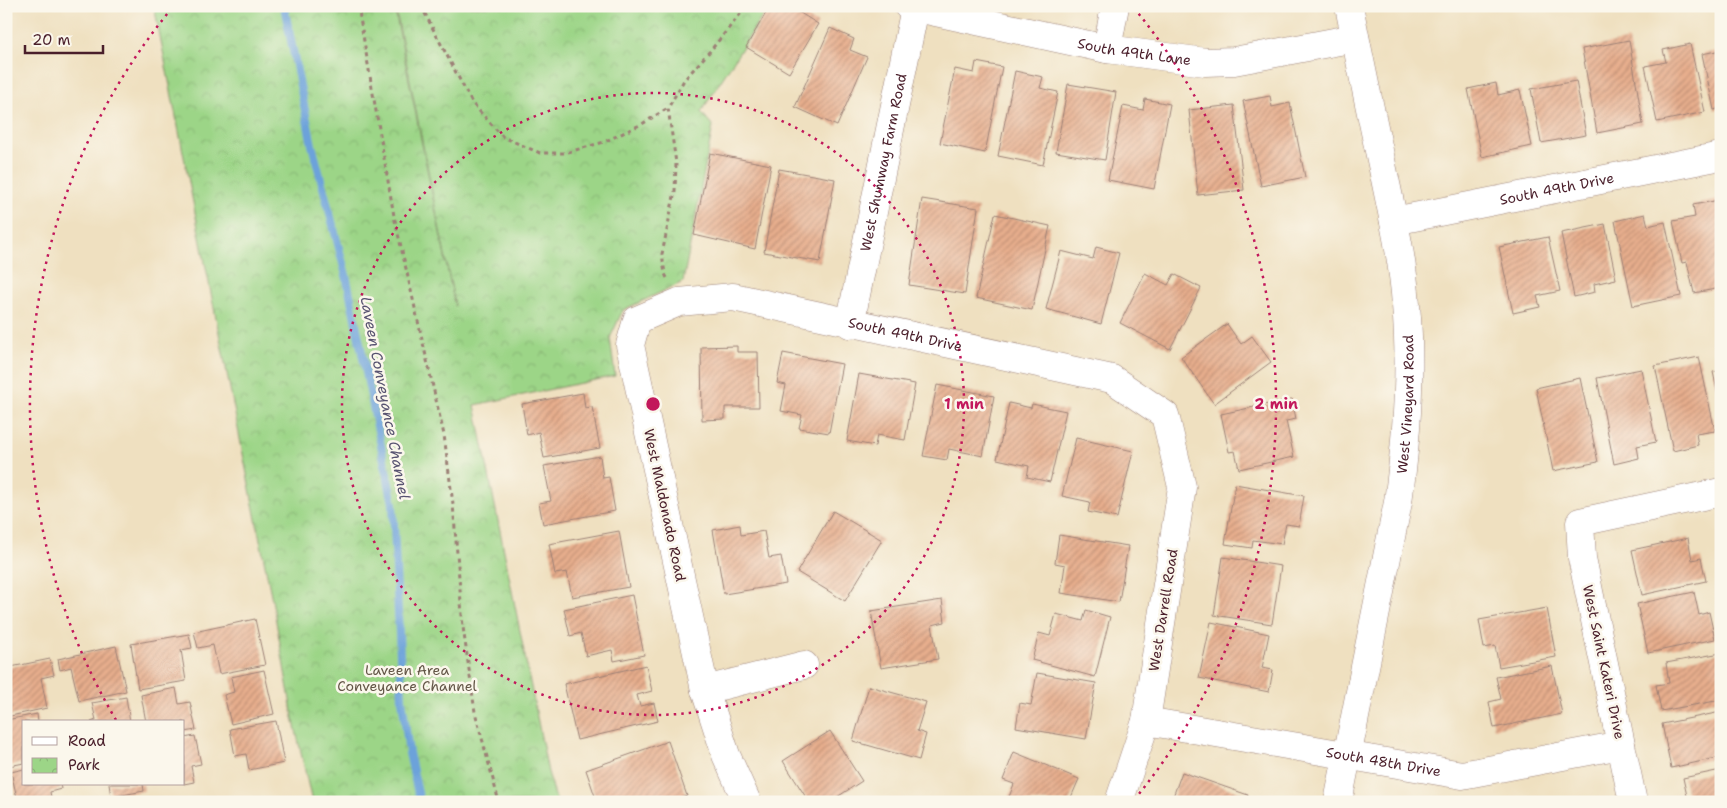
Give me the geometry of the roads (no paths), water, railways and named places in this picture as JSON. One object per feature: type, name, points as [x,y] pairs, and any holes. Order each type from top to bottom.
[{"type":"street","points":[[1107,49],[1114,6]]},
{"type":"street","name":"West Vineyard Road","points":[[1338,802],[1398,502],[1408,405],[1406,304],[1394,221],[1349,6]]},
{"type":"street","name":"South 49th Lane","points":[[911,7],[1107,49],[1205,62],[1234,61],[1356,38]]},
{"type":"street","name":"West Shumway Farm Road","points":[[850,324],[911,7]]},
{"type":"street","name":"South 49th Drive","points":[[1394,221],[1721,156]]},
{"type":"street","name":"South 49th Drive","points":[[637,320],[679,302],[733,297],[850,324],[1112,379],[1165,415]]},
{"type":"street","name":"West Maldonado Road","points":[[637,320],[630,345],[706,690],[726,755],[748,802]]},
{"type":"street","name":"West Darrell Road","points":[[1119,802],[1146,721],[1182,487],[1165,415]]},
{"type":"street","name":"West Saint Kateri Drive","points":[[1633,802],[1582,558],[1580,522],[1721,492]]},
{"type":"street","points":[[706,690],[804,665]]},
{"type":"street","name":"South 48th Drive","points":[[1146,721],[1462,775],[1621,745]]},
{"type":"waterway","name":"Laveen Conveyance Channel","points":[[284,6],[312,145],[346,275],[393,504],[402,699],[409,753],[420,802]]},
{"type":"park label","name":"Laveen Area Conveyance Channel","points":[[407,678]]}]
